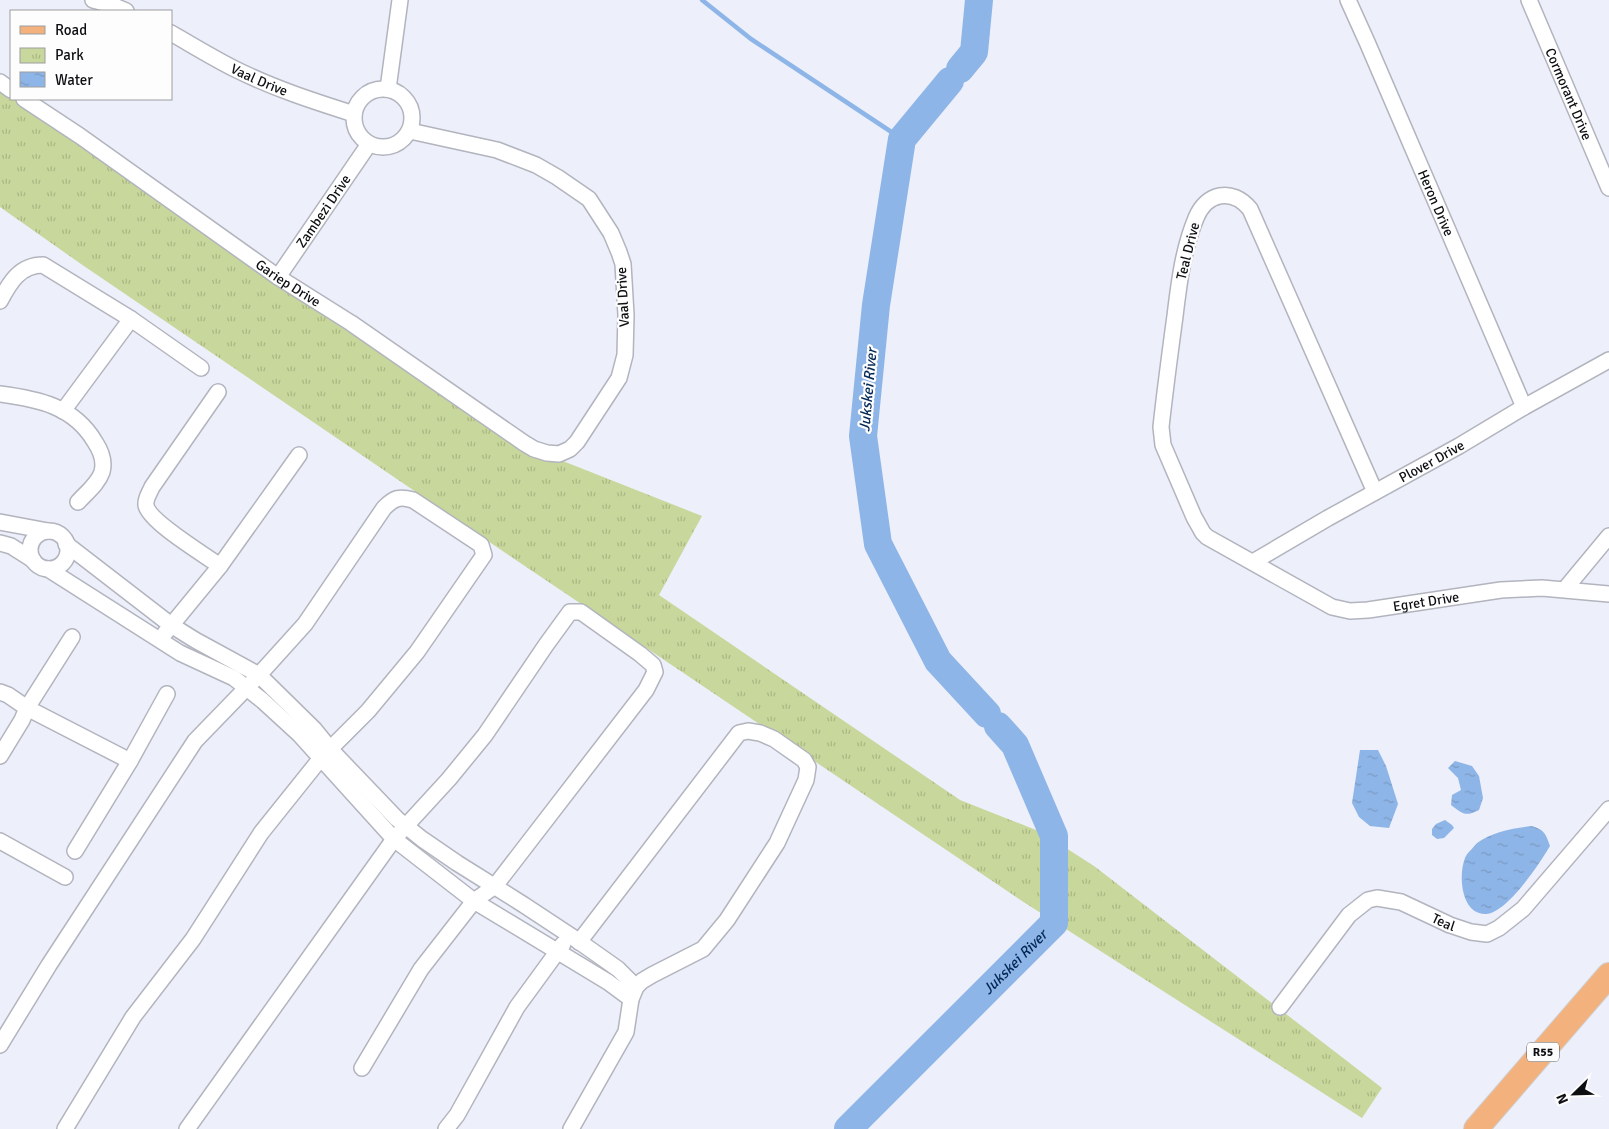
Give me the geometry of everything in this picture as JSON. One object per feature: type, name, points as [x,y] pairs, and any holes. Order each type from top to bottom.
[{"type":"main road","name":"R55","points":[[1476,1129],[1609,975]]},
{"type":"street","points":[[93,0],[123,10]]},
{"type":"street","points":[[388,88],[400,0]]},
{"type":"street","name":"Heron Drive","points":[[1348,0],[1524,407]]},
{"type":"street","name":"Cormorant Drive","points":[[1529,0],[1609,188]]},
{"type":"street","name":"Vaal Drive","points":[[172,34],[235,70],[266,84],[354,114]]},
{"type":"street","points":[[388,88],[398,92],[409,105],[412,120],[410,131],[397,144],[388,147],[378,147],[370,144],[359,135],[355,128],[354,114],[356,106],[366,94],[372,90],[388,88]]},
{"type":"street","name":"Gariep Drive","points":[[26,100],[80,136],[278,277],[352,323],[524,443],[540,452],[559,454]]},
{"type":"street","name":"Vaal Drive","points":[[410,131],[483,146],[536,165],[588,198],[611,233],[622,264],[624,280],[626,340],[622,370],[612,390],[577,442],[570,449],[559,454]]},
{"type":"street","name":"Zambezi Drive","points":[[278,277],[370,144]]},
{"type":"street","name":"Teal Drive","points":[[1253,562],[1213,541],[1203,533],[1190,508],[1162,436],[1162,415],[1181,270],[1196,217],[1206,203],[1222,196],[1232,196],[1239,198],[1250,209],[1374,492]]},
{"type":"street","points":[[0,301],[16,276],[26,268],[34,265],[43,265],[131,319],[201,368]]},
{"type":"street","points":[[62,411],[131,319]]},
{"type":"street","name":"Plover Drive","points":[[1253,562],[1609,360]]},
{"type":"street","points":[[218,392],[152,487],[146,501],[146,507],[151,516],[167,529],[220,566]]},
{"type":"street","points":[[0,394],[28,397],[51,404],[75,418],[88,430],[102,457],[102,471],[98,480],[78,502]]},
{"type":"street","points":[[159,640],[220,566],[299,455]]},
{"type":"street","points":[[0,1045],[49,965],[195,741],[305,624],[390,502],[403,497],[413,500],[481,545],[484,554],[417,652],[368,711],[326,754],[261,833],[193,940],[133,1017],[65,1129]]},
{"type":"street","points":[[0,522],[54,532],[66,544],[171,626],[259,675],[314,729],[326,754],[394,839],[474,901],[608,982],[633,993]]},
{"type":"street","points":[[33,560],[30,547],[32,541],[36,536],[48,532]]},
{"type":"street","points":[[1565,589],[1609,536]]},
{"type":"street","points":[[0,542],[11,546],[42,568],[48,569],[55,568],[66,559],[66,544]]},
{"type":"street","name":"Egret Drive","points":[[1253,562],[1332,607],[1350,611],[1501,590],[1542,588],[1609,594]]},
{"type":"street","points":[[48,569],[192,660],[234,678],[299,734],[326,754],[397,819],[457,863],[618,969],[633,993]]},
{"type":"street","points":[[187,1129],[394,839],[449,779],[485,735],[570,612],[581,612],[640,654],[652,666],[655,672],[646,690],[494,886],[474,901],[421,968],[362,1068]]},
{"type":"street","points":[[0,756],[22,720],[27,708],[72,637]]},
{"type":"street","points":[[0,692],[130,761]]},
{"type":"street","points":[[76,850],[130,761],[167,694]]},
{"type":"street","points":[[446,1129],[457,1115],[517,1007],[558,951],[574,939],[739,732],[760,733],[774,739],[804,760],[808,766],[806,780],[777,843],[727,920],[703,949],[642,981],[633,993],[626,1032],[571,1129]]},
{"type":"street","name":"Teal","points":[[1280,1007],[1349,915],[1368,900],[1377,898],[1401,902],[1450,925],[1471,932],[1487,934],[1523,909],[1609,809]]},
{"type":"street","points":[[0,841],[65,877]]},
{"type":"green space","points":[[0,83],[10,90],[10,100],[24,100],[540,452],[702,516],[659,595],[960,800],[1041,832],[1094,866],[1382,1088],[1362,1118],[1022,901],[510,556],[0,207]]},
{"type":"water","points":[[1360,750],[1378,750],[1386,766],[1398,804],[1389,828],[1370,826],[1359,817],[1352,803]]},
{"type":"water","points":[[1455,761],[1472,766],[1479,776],[1483,798],[1479,810],[1464,814],[1451,805],[1452,795],[1461,790],[1458,778],[1448,768]]},
{"type":"water","points":[[1445,820],[1454,828],[1444,838],[1437,839],[1432,835],[1432,829],[1436,824]]},
{"type":"water","points":[[1531,826],[1542,830],[1550,846],[1531,875],[1513,897],[1494,911],[1486,914],[1478,913],[1471,908],[1464,893],[1462,874],[1466,856],[1477,843],[1489,836],[1510,829]]},
{"type":"waterway","points":[[702,0],[751,39],[902,139]]},
{"type":"waterway","name":"Jukskei River","points":[[960,69],[974,52],[979,0]]},
{"type":"waterway","name":"Jukskei River","points":[[950,81],[902,139],[876,305],[863,436],[878,544],[938,661],[987,714]]},
{"type":"waterway","name":"Jukskei River","points":[[848,1129],[1054,923],[1054,836],[1015,745],[998,726]]}]
